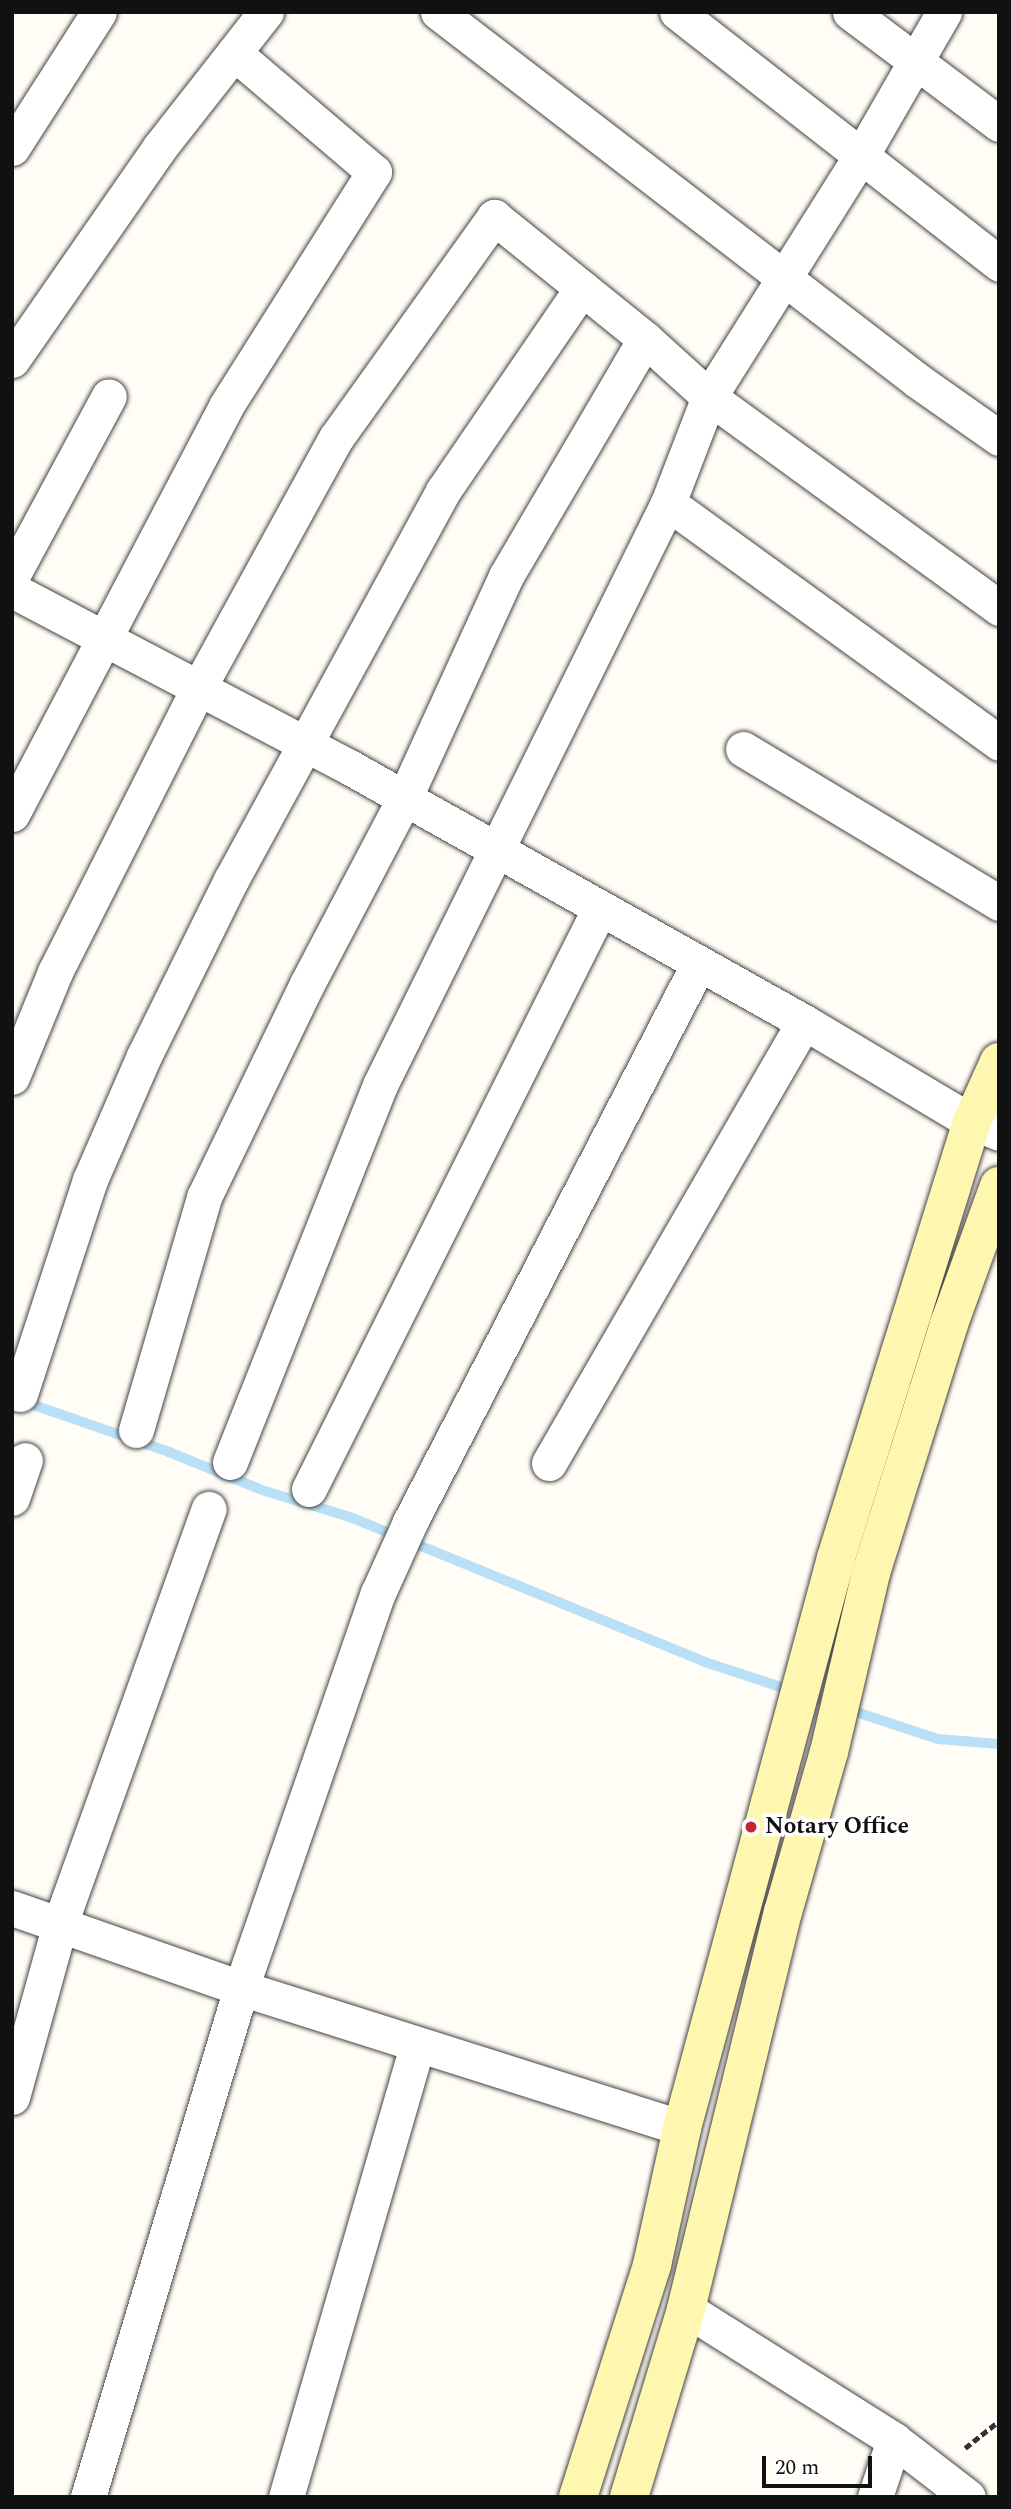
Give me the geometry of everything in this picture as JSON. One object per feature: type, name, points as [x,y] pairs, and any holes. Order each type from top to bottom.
[{"type":"main road","points":[[578,2497],[652,2265],[682,2128],[859,1481],[986,1128],[999,1062]]},
{"type":"main road","points":[[629,2497],[686,2309],[783,1912],[829,1752],[871,1573],[949,1324],[999,1186]]},
{"type":"main road","points":[[801,1688],[842,1698]]},
{"type":"street","points":[[12,148],[99,12]]},
{"type":"street","points":[[12,360],[160,147],[267,12]]},
{"type":"street","points":[[438,12],[918,382],[999,438]]},
{"type":"street","points":[[677,12],[999,264]]},
{"type":"street","points":[[850,12],[999,124]]},
{"type":"street","points":[[230,1462],[380,1085],[668,503],[709,397],[861,156],[944,12]]},
{"type":"street","points":[[12,814],[102,637],[226,406],[374,173],[234,53]]},
{"type":"street","points":[[12,1077],[55,972],[199,687],[336,438],[495,217],[645,339],[709,397],[999,608]]},
{"type":"street","points":[[20,1394],[90,1180],[144,1056],[303,743],[443,491],[582,288]]},
{"type":"street","points":[[136,1430],[204,1197],[307,984],[404,799],[506,576],[645,339]]},
{"type":"street","points":[[12,576],[109,396]]},
{"type":"street","points":[[668,503],[999,743]]},
{"type":"street","points":[[12,590],[199,687],[495,849],[804,1022],[986,1128]]},
{"type":"street","points":[[743,749],[999,903]]},
{"type":"street","points":[[309,1489],[600,908]]},
{"type":"street","points":[[88,2497],[241,1988],[378,1593],[410,1522],[699,963]]},
{"type":"street","points":[[549,1463],[804,1022]]},
{"type":"street","points":[[12,1498],[25,1460]]},
{"type":"street","points":[[12,2097],[60,1924],[209,1509]]},
{"type":"street","points":[[12,1908],[241,1988],[682,2128]]},
{"type":"street","points":[[286,2497],[417,2045]]},
{"type":"street","points":[[686,2309],[894,2440],[968,2497]]},
{"type":"street","points":[[875,2497],[894,2440]]},
{"type":"waterway","points":[[22,1401],[169,1452],[262,1490],[350,1517],[711,1664],[938,1739],[999,1744]]},
{"type":"place","name":"Notary Office","points":[[751,1827]]}]
